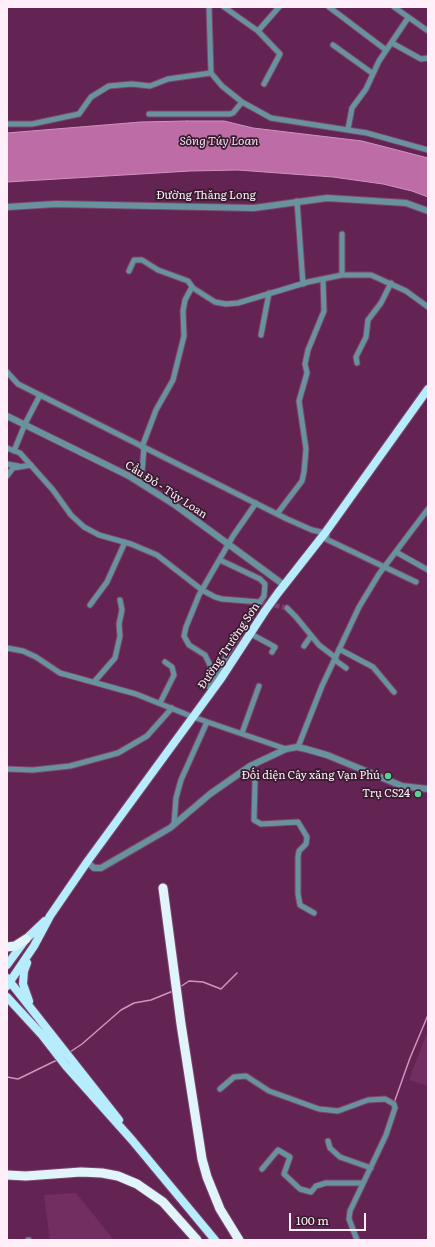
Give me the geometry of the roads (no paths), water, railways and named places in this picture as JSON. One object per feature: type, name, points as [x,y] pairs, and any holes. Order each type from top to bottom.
[{"type":"highway","name":"Đường Trường Sơn","points":[[8,982],[34,946],[50,916],[87,862],[213,690],[278,592],[325,533],[428,389]]},
{"type":"highway","points":[[163,890],[202,1159],[207,1177],[220,1209],[239,1240]]},
{"type":"highway","name":"Đường Trường Sơn","points":[[7,965],[26,939],[50,916]]},
{"type":"highway","points":[[7,947],[15,946],[26,939]]},
{"type":"highway","points":[[34,946],[24,971],[23,984],[32,1007],[48,1031],[66,1066],[132,1140],[216,1240]]},
{"type":"highway","points":[[8,982],[48,1031]]},
{"type":"highway","points":[[7,997],[58,1049],[74,1063],[126,1128],[132,1140]]},
{"type":"highway","points":[[7,1175],[26,1176],[82,1172],[102,1173],[118,1176],[137,1184],[163,1202],[197,1240]]},
{"type":"street","points":[[209,7],[210,73],[222,86],[242,102],[271,118],[348,129],[428,150]]},
{"type":"street","points":[[224,7],[258,30],[280,54],[264,84]]},
{"type":"street","points":[[258,30],[279,7]]},
{"type":"street","points":[[329,7],[386,50]]},
{"type":"street","points":[[394,7],[428,31]]},
{"type":"street","points":[[348,129],[352,108],[366,89],[372,73],[408,18]]},
{"type":"street","points":[[392,43],[421,59],[428,58]]},
{"type":"street","points":[[333,45],[372,73]]},
{"type":"street","points":[[7,124],[28,124],[79,114],[91,96],[108,86],[132,84],[150,86],[168,79],[210,73]]},
{"type":"street","points":[[149,114],[230,114],[233,113],[242,102]]},
{"type":"street","name":"Đường Thăng Long","points":[[7,207],[56,204],[254,208],[327,198],[406,203],[428,211]]},
{"type":"street","points":[[297,201],[303,284]]},
{"type":"street","points":[[342,234],[342,275]]},
{"type":"street","points":[[129,271],[134,260],[142,260],[158,270],[188,281],[192,286],[216,302],[226,304],[238,303],[269,293],[342,275],[371,275],[406,291],[428,307]]},
{"type":"street","points":[[277,514],[302,481],[304,472],[306,449],[299,401],[307,373],[305,364],[308,350],[324,311],[323,279]]},
{"type":"street","points":[[357,363],[356,357],[366,337],[368,320],[382,303],[391,283]]},
{"type":"street","points":[[141,484],[143,447],[156,410],[173,380],[184,336],[183,311],[185,300],[192,286]]},
{"type":"street","points":[[261,335],[269,293]]},
{"type":"street","points":[[7,372],[18,384],[277,514],[312,530],[325,533],[326,539],[416,582]]},
{"type":"street","points":[[14,451],[25,424],[40,395]]},
{"type":"street","name":"Cầu Đỏ - Túy Loan","points":[[7,416],[129,476],[175,505],[284,585]]},
{"type":"street","points":[[7,448],[20,453],[53,490],[71,515],[84,527],[99,535],[125,542],[157,555],[202,590],[222,599],[260,602]]},
{"type":"street","points":[[7,464],[19,466]]},
{"type":"street","points":[[7,476],[13,468],[31,465]]},
{"type":"street","points":[[216,677],[205,655],[189,645],[184,636],[186,627],[202,590],[233,536],[256,503]]},
{"type":"street","points":[[298,747],[339,648],[359,607],[385,566],[428,509]]},
{"type":"street","points":[[90,605],[107,582],[125,542]]},
{"type":"street","points":[[396,552],[428,570]]},
{"type":"street","points":[[213,690],[208,686],[216,677],[226,656],[264,596],[265,584],[254,576],[220,560]]},
{"type":"street","points":[[94,682],[115,658],[120,636],[119,624],[122,610],[120,600]]},
{"type":"street","points":[[287,608],[311,636],[346,668]]},
{"type":"street","points":[[250,634],[274,647],[272,652]]},
{"type":"street","points":[[304,646],[311,636]]},
{"type":"street","points":[[7,648],[23,651],[36,657],[60,673],[160,703],[193,717],[286,749]]},
{"type":"street","points":[[339,648],[373,667],[394,692]]},
{"type":"street","points":[[160,703],[174,675],[172,667],[165,662]]},
{"type":"street","points":[[242,733],[259,686]]},
{"type":"street","points":[[7,770],[33,770],[70,766],[118,753],[147,736],[172,708]]},
{"type":"street","points":[[174,824],[176,798],[181,780],[207,722]]},
{"type":"street","points":[[87,862],[94,868],[101,868],[174,824],[210,794],[250,766],[286,749],[298,747],[327,756],[402,786],[428,789]]},
{"type":"street","points":[[250,766],[255,782],[254,820],[260,824],[298,822],[306,838],[306,844],[299,851],[298,857],[299,899],[300,905],[314,912]]},
{"type":"street","points":[[220,1088],[234,1077],[246,1076],[269,1091],[319,1109],[338,1111],[368,1100],[384,1099],[394,1104],[395,1108],[371,1168],[349,1215],[357,1240]]},
{"type":"street","points":[[328,1141],[330,1148],[340,1157],[371,1168]]},
{"type":"street","points":[[262,1169],[278,1150],[290,1157],[284,1174],[300,1189],[311,1192],[316,1186],[326,1183],[363,1183]]},
{"type":"water","name":"Sông Túy Loan","points":[[224,121],[253,128],[362,141],[428,158],[428,197],[412,191],[383,184],[333,177],[238,170],[190,171],[7,182],[7,133],[141,122]]},
{"type":"waterway","points":[[180,987],[189,981],[203,982],[221,989],[237,973]]},
{"type":"waterway","points":[[70,1052],[82,1044],[121,1010],[134,1003],[151,1000],[173,991]]},
{"type":"waterway","points":[[394,1103],[410,1058],[428,1015]]},
{"type":"waterway","points":[[7,1077],[18,1079],[57,1060]]},
{"type":"tunnel","points":[[260,602],[287,608]]},
{"type":"place","name":"Đối diện Cây xăng Vạn Phú","points":[[388,776]]},
{"type":"place","name":"Trụ CS24","points":[[418,794]]}]
